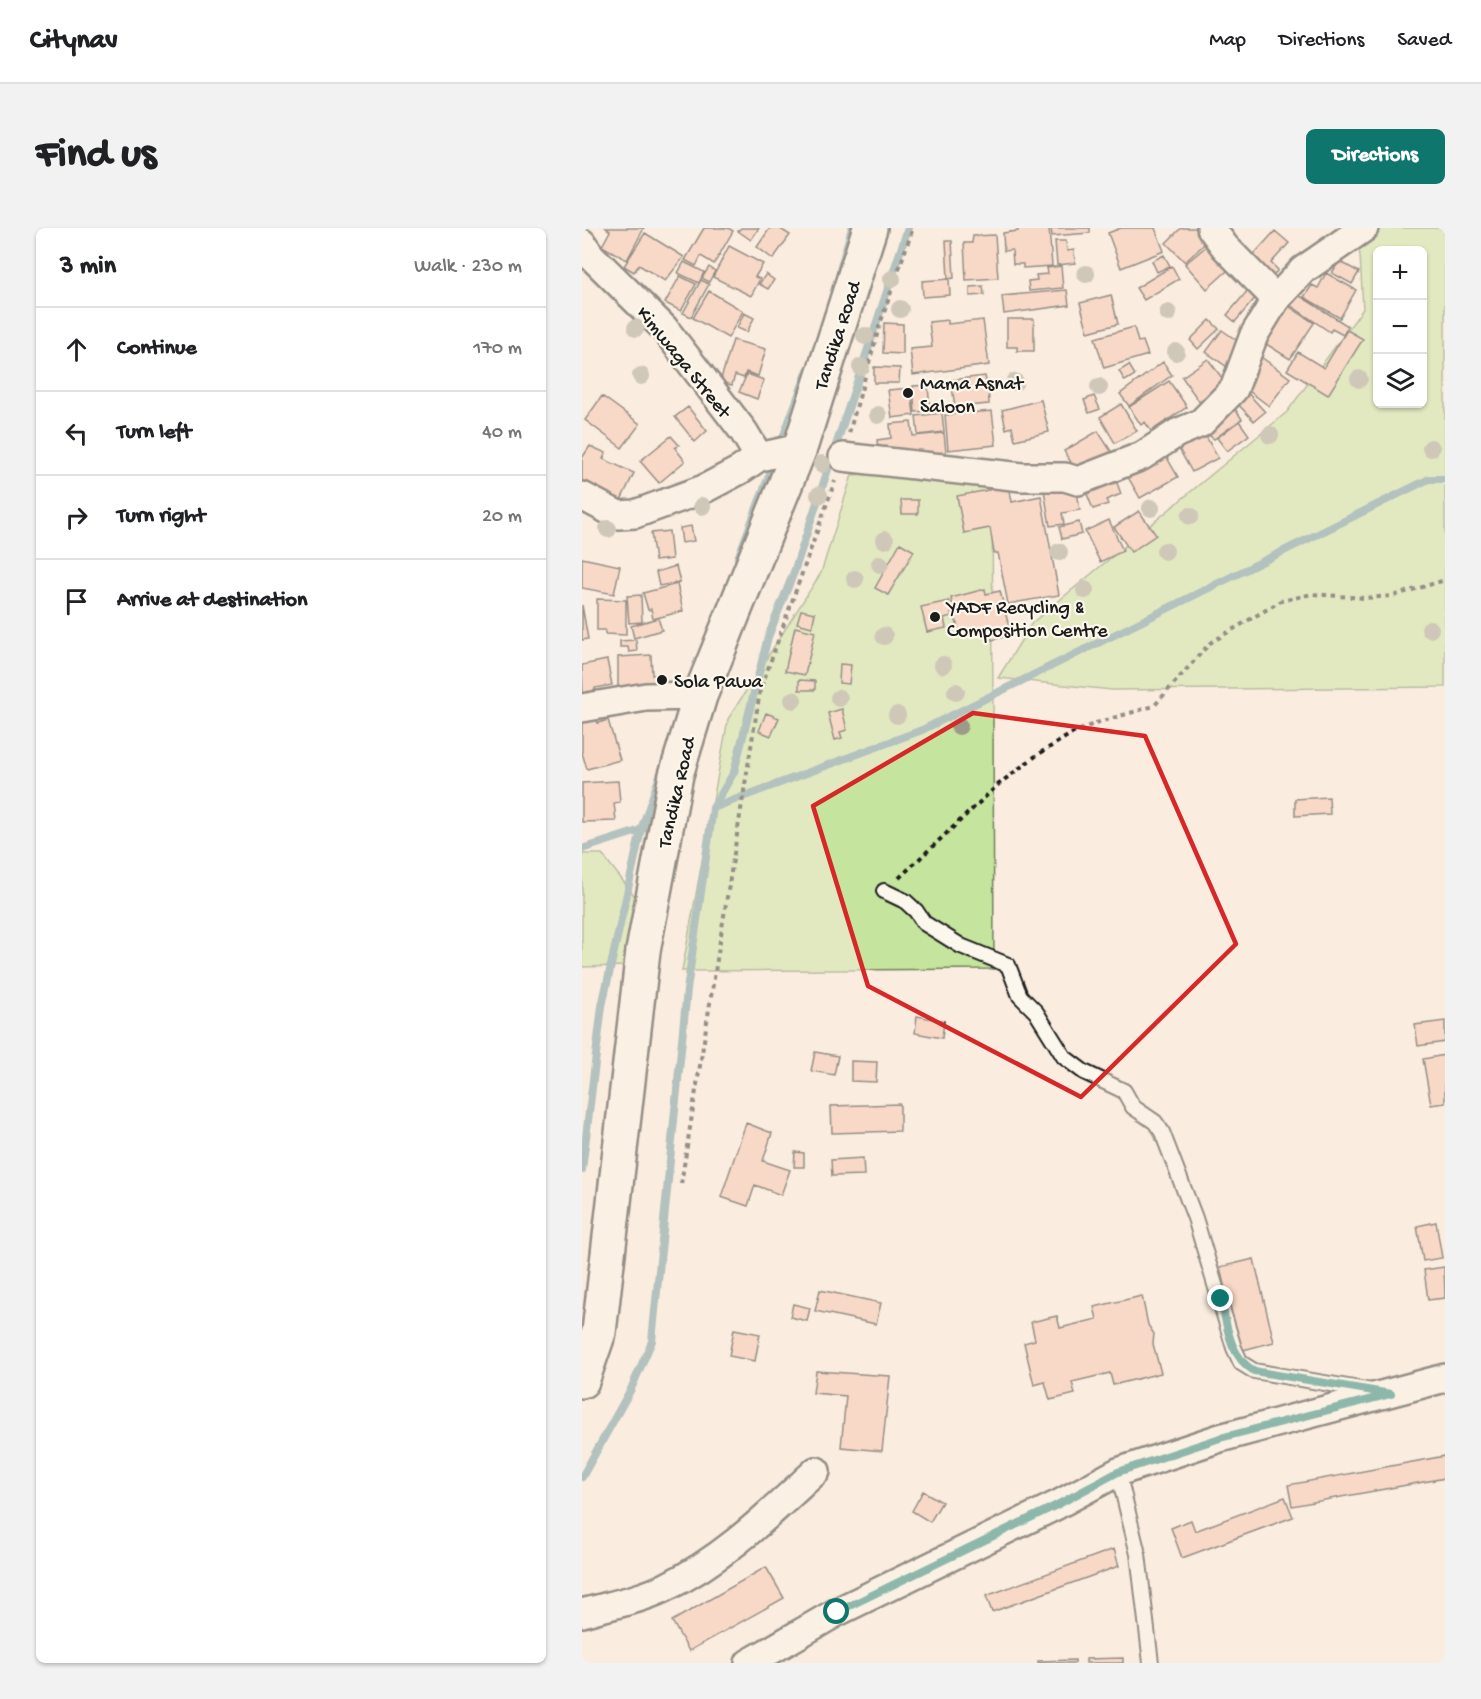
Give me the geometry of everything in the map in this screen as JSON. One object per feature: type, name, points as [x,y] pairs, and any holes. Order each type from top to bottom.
[{"type":"street","name":"Tandika Road","points":[[582,1381],[599,1332],[645,939],[676,775],[700,696],[800,448],[870,228]]},
{"type":"street","points":[[1211,228],[1225,247],[1276,299]]},
{"type":"street","points":[[843,457],[1022,477],[1065,477],[1078,481],[1142,456],[1177,433],[1201,423],[1234,389],[1254,335],[1276,299],[1303,270],[1364,228]]},
{"type":"street","name":"Kimwaga Street","points":[[582,243],[591,256],[664,328],[744,432],[759,457]]},
{"type":"street","points":[[582,496],[618,515],[635,514],[704,489],[759,457],[800,448]]},
{"type":"street","points":[[582,708],[646,697],[700,696]]},
{"type":"street","points":[[749,1663],[837,1612],[1057,1505],[1118,1472],[1220,1438],[1445,1378]]},
{"type":"street","points":[[582,1613],[641,1597],[690,1574],[734,1546],[816,1471]]},
{"type":"lane","points":[[884,891],[905,901],[916,910],[924,923],[961,946],[1008,965],[1020,996],[1036,1012],[1064,1057],[1084,1072],[1124,1091],[1133,1107],[1158,1126],[1195,1218],[1231,1340],[1241,1364],[1254,1371],[1278,1376],[1391,1394]]},
{"type":"lane","points":[[1118,1472],[1138,1554],[1150,1663]]},
{"type":"path","points":[[681,1184],[760,691],[843,457],[880,324],[913,228]]},
{"type":"path","points":[[884,891],[1000,783],[1037,755],[1071,734],[1096,723],[1154,706],[1210,643],[1281,601],[1312,594],[1364,598],[1393,596],[1445,580]]},
{"type":"highlighted area","points":[[973,713],[1145,736],[1236,944],[1081,1097],[868,986],[813,806]]},
{"type":"green space","points":[[1354,228],[1445,228],[1445,687],[1112,690],[998,678],[1032,623],[1287,412],[1363,309],[1360,255]]},
{"type":"green space","points":[[992,462],[994,969],[682,971],[728,719],[821,573],[852,475]]},
{"type":"green space","points":[[582,854],[602,854],[637,899],[629,966],[582,967]]},
{"type":"building","points":[[606,228],[644,228],[627,260],[602,246],[610,231]]},
{"type":"building","points":[[704,228],[728,228],[733,231],[714,264],[701,256],[696,266],[685,260]]},
{"type":"building","points":[[741,228],[759,228],[751,240],[738,231]]},
{"type":"building","points":[[770,228],[779,228],[790,235],[773,259],[757,247]]},
{"type":"building","points":[[1018,228],[1049,228],[1052,266],[1023,268],[1023,264],[1013,264],[1012,250],[1004,251],[1003,233],[1018,231]]},
{"type":"building","points":[[1051,228],[1090,228],[1090,233],[1052,236]]},
{"type":"building","points":[[1121,228],[1155,228],[1164,251],[1121,268],[1108,233]]},
{"type":"building","points":[[1181,228],[1203,228],[1212,237],[1185,262],[1166,243]]},
{"type":"building","points":[[1275,231],[1289,243],[1271,263],[1278,270],[1266,283],[1245,264]]},
{"type":"building","points":[[645,233],[684,257],[665,281],[639,265],[634,272],[624,266]]},
{"type":"building","points":[[995,235],[998,278],[966,280],[964,243],[972,243],[973,236]]},
{"type":"building","points":[[1215,239],[1236,263],[1207,289],[1185,264]]},
{"type":"building","points":[[946,241],[952,241],[954,278],[948,279]]},
{"type":"building","points":[[1055,241],[1066,241],[1067,251],[1074,250],[1075,263],[1057,265]]},
{"type":"building","points":[[729,246],[763,264],[755,277],[760,279],[751,296],[713,277]]},
{"type":"building","points":[[1164,255],[1170,266],[1157,272],[1152,261]]},
{"type":"building","points":[[1339,261],[1359,272],[1352,284],[1332,273]]},
{"type":"building","points":[[684,262],[704,272],[699,283],[678,273]]},
{"type":"building","points":[[1061,266],[1063,288],[1029,291],[1028,281],[1037,280],[1036,275],[1048,274],[1047,268]]},
{"type":"building","points":[[1172,266],[1179,279],[1144,300],[1136,288]]},
{"type":"building","points":[[709,267],[715,271],[709,282],[702,278]]},
{"type":"building","points":[[1326,273],[1356,290],[1340,318],[1304,297],[1312,285],[1318,288]]},
{"type":"building","points":[[766,274],[774,280],[768,289],[759,284]]},
{"type":"building","points":[[680,276],[696,284],[681,311],[665,303]]},
{"type":"building","points":[[949,279],[950,295],[923,297],[922,281]]},
{"type":"building","points":[[701,280],[709,284],[691,317],[683,313]]},
{"type":"building","points":[[1254,283],[1262,290],[1235,322],[1227,315]]},
{"type":"building","points":[[983,286],[984,295],[970,296],[970,287]]},
{"type":"building","points":[[1067,290],[1069,305],[1004,314],[1002,296]]},
{"type":"building","points":[[709,291],[743,311],[728,338],[693,318]]},
{"type":"building","points":[[1297,294],[1348,326],[1343,335],[1332,329],[1330,332],[1290,305]]},
{"type":"building","points":[[1111,295],[1118,324],[1088,332],[1080,303]]},
{"type":"building","points":[[1287,305],[1314,323],[1290,359],[1263,342]]},
{"type":"building","points":[[744,313],[754,318],[747,332],[737,328]]},
{"type":"building","points":[[1007,319],[1034,319],[1034,351],[1017,351],[1017,347],[1007,347]]},
{"type":"building","points":[[948,320],[948,324],[983,320],[989,365],[913,375],[910,349],[932,347],[929,322]]},
{"type":"building","points":[[1210,320],[1219,329],[1198,349],[1190,340]]},
{"type":"building","points":[[884,323],[903,324],[903,354],[883,353]]},
{"type":"building","points":[[1134,327],[1138,342],[1143,341],[1148,355],[1104,368],[1095,338]]},
{"type":"building","points":[[1222,330],[1246,347],[1230,369],[1206,352]]},
{"type":"building","points":[[1347,330],[1363,339],[1328,395],[1287,370],[1298,352],[1324,368]]},
{"type":"building","points":[[733,340],[766,349],[758,376],[746,372],[744,378],[735,375],[732,385],[720,382]]},
{"type":"building","points":[[1261,357],[1290,378],[1269,406],[1241,385]]},
{"type":"building","points":[[1208,359],[1225,382],[1203,407],[1182,377]]},
{"type":"building","points":[[1163,362],[1172,375],[1129,406],[1120,394]]},
{"type":"building","points":[[1129,365],[1135,375],[1125,381],[1119,371]]},
{"type":"building","points":[[874,367],[900,368],[899,383],[874,383]]},
{"type":"building","points":[[747,374],[764,380],[757,399],[739,392]]},
{"type":"building","points":[[985,376],[988,381],[989,404],[955,407],[951,380]]},
{"type":"building","points":[[1169,381],[1187,407],[1151,431],[1145,422],[1141,425],[1129,407]]},
{"type":"building","points":[[928,385],[930,411],[915,412],[913,386]]},
{"type":"building","points":[[911,388],[914,415],[892,418],[888,390]]},
{"type":"building","points":[[1245,390],[1265,412],[1254,421],[1234,400]]},
{"type":"building","points":[[602,396],[640,424],[622,448],[585,420]]},
{"type":"building","points":[[1094,396],[1100,409],[1089,413],[1084,400]]},
{"type":"building","points":[[1041,400],[1049,432],[1015,440],[1012,427],[1006,429],[1002,410]]},
{"type":"building","points":[[1121,404],[1137,431],[1115,443],[1100,417]]},
{"type":"building","points":[[688,407],[707,431],[695,442],[675,417]]},
{"type":"building","points":[[1235,409],[1242,419],[1214,439],[1211,437],[1202,425],[1224,417]]},
{"type":"building","points":[[992,411],[996,445],[948,450],[945,415]]},
{"type":"building","points":[[942,413],[944,432],[918,435],[916,416]]},
{"type":"building","points":[[1239,421],[1249,435],[1227,451],[1217,438]]},
{"type":"building","points":[[911,422],[913,436],[944,433],[946,452],[879,458],[877,440],[891,438],[890,424]]},
{"type":"building","points":[[1200,426],[1218,458],[1192,472],[1174,440]]},
{"type":"building","points":[[1098,431],[1116,459],[1081,479],[1064,451]]},
{"type":"building","points":[[671,436],[679,445],[675,448],[685,461],[659,483],[640,461]]},
{"type":"building","points":[[590,446],[606,453],[603,459],[634,473],[620,502],[582,484],[582,458]]},
{"type":"building","points":[[1162,449],[1178,477],[1140,498],[1124,470]]},
{"type":"building","points":[[1113,472],[1121,494],[1106,500],[1108,504],[1093,509],[1083,484]]},
{"type":"building","points":[[1009,486],[1012,502],[1041,496],[1059,595],[1008,604],[998,553],[994,553],[990,528],[964,533],[957,496]]},
{"type":"building","points":[[1076,486],[1080,510],[1062,513],[1064,524],[1050,526],[1044,490]]},
{"type":"building","points":[[901,500],[918,500],[918,514],[902,514]]},
{"type":"building","points":[[1139,511],[1156,535],[1131,552],[1114,527]]},
{"type":"building","points":[[1109,520],[1123,551],[1100,562],[1085,531]]},
{"type":"building","points":[[1079,522],[1082,534],[1062,539],[1059,527]]},
{"type":"building","points":[[691,526],[694,541],[682,543],[680,528]]},
{"type":"building","points":[[669,531],[672,559],[655,561],[651,533]]},
{"type":"building","points":[[900,543],[914,551],[888,595],[875,588]]},
{"type":"building","points":[[582,558],[620,566],[614,594],[582,588]]},
{"type":"building","points":[[676,566],[680,582],[659,586],[656,572]]},
{"type":"building","points":[[677,584],[683,611],[653,619],[643,593]]},
{"type":"building","points":[[985,589],[986,594],[1000,591],[1011,635],[992,640],[988,626],[959,633],[951,598]]},
{"type":"building","points":[[641,595],[642,622],[629,623],[627,596]]},
{"type":"building","points":[[597,599],[626,600],[626,635],[605,634],[605,630],[597,630]]},
{"type":"building","name":"YADF Recycling & Composition Centre","points":[[949,601],[952,616],[944,618],[946,628],[927,632],[921,607]]},
{"type":"building","points":[[582,605],[588,639],[582,640]]},
{"type":"building","points":[[801,610],[815,613],[812,627],[797,623]]},
{"type":"building","points":[[658,618],[662,630],[634,638],[631,626]]},
{"type":"building","points":[[795,627],[815,632],[805,675],[785,671]]},
{"type":"building","points":[[636,640],[637,651],[629,652],[628,647],[620,647],[620,641]]},
{"type":"building","points":[[651,655],[652,675],[662,675],[663,690],[618,691],[618,657]]},
{"type":"building","points":[[607,660],[612,685],[595,688],[596,694],[583,696],[582,665]]},
{"type":"building","points":[[840,664],[851,665],[849,684],[839,683]]},
{"type":"building","points":[[799,680],[815,681],[815,690],[799,690]]},
{"type":"building","points":[[842,709],[847,730],[840,732],[842,738],[835,740],[828,713]]},
{"type":"building","points":[[766,713],[779,718],[771,736],[759,731]]},
{"type":"building","points":[[595,716],[598,723],[608,720],[620,760],[587,769],[582,753],[582,720]]},
{"type":"building","points":[[618,781],[620,802],[614,803],[616,821],[582,822],[582,783]]},
{"type":"building","points":[[1329,797],[1330,814],[1295,816],[1295,799]]},
{"type":"building","points":[[917,1016],[944,1021],[942,1038],[915,1033]]},
{"type":"building","points":[[1445,1021],[1445,1042],[1418,1046],[1415,1025]]},
{"type":"building","points":[[815,1052],[838,1056],[834,1075],[811,1071]]},
{"type":"building","points":[[1445,1055],[1445,1103],[1431,1105],[1423,1059]]},
{"type":"building","points":[[851,1061],[877,1062],[876,1082],[851,1081]]},
{"type":"building","points":[[900,1104],[900,1131],[832,1133],[831,1106]]},
{"type":"building","points":[[746,1123],[772,1133],[763,1161],[790,1170],[781,1195],[755,1185],[748,1206],[721,1197]]},
{"type":"building","points":[[795,1152],[804,1153],[804,1167],[794,1167]]},
{"type":"building","points":[[863,1158],[864,1175],[832,1176],[831,1160]]},
{"type":"building","points":[[1436,1222],[1442,1258],[1423,1261],[1417,1226]]},
{"type":"building","points":[[1254,1259],[1274,1342],[1239,1351],[1220,1267]]},
{"type":"building","points":[[1444,1267],[1445,1298],[1428,1300],[1424,1270]]},
{"type":"building","points":[[820,1290],[881,1303],[876,1324],[815,1311]]},
{"type":"building","points":[[1142,1296],[1148,1325],[1154,1334],[1153,1344],[1161,1373],[1113,1385],[1110,1373],[1072,1382],[1075,1394],[1050,1400],[1045,1382],[1034,1385],[1024,1343],[1035,1340],[1031,1322],[1057,1316],[1060,1328],[1097,1319],[1094,1307]]},
{"type":"building","points":[[793,1304],[810,1308],[807,1321],[790,1317]]},
{"type":"building","points":[[734,1329],[760,1334],[755,1361],[729,1356]]},
{"type":"building","points":[[816,1371],[890,1376],[882,1451],[841,1447],[846,1396],[813,1393]]},
{"type":"building","points":[[1445,1456],[1445,1478],[1292,1506],[1288,1485]]},
{"type":"building","points":[[923,1491],[942,1502],[930,1522],[912,1511]]},
{"type":"building","points":[[1285,1497],[1293,1517],[1182,1558],[1171,1528],[1191,1520],[1195,1531]]},
{"type":"building","points":[[1114,1549],[1119,1566],[992,1612],[986,1596]]},
{"type":"building","points":[[766,1567],[784,1598],[689,1651],[672,1621]]},
{"type":"building","points":[[1123,1658],[1123,1663],[1086,1663],[1086,1659]]},
{"type":"building","points":[[1075,1660],[1075,1663],[1038,1663],[1038,1661]]},
{"type":"waterway","points":[[840,270],[852,228]]},
{"type":"waterway","points":[[582,1477],[631,1389],[652,1341],[687,990],[713,808],[734,772],[768,637],[794,572],[908,228]]},
{"type":"waterway","points":[[780,446],[808,370]]},
{"type":"waterway","points":[[738,558],[775,460]]},
{"type":"waterway","points":[[713,808],[922,730],[1429,479],[1445,479]]},
{"type":"waterway","points":[[582,1170],[602,1006],[641,830],[662,770]]},
{"type":"waterway","points":[[582,849],[641,830],[658,818]]},
{"type":"place","name":"Mama Asnat Saloon","points":[[908,393]]},
{"type":"place","name":"YADF Recycling & Composition Centre","points":[[935,617]]},
{"type":"place","name":"Sola Pawa","points":[[662,680]]},
{"type":"route","points":[[837,1612],[1057,1505],[1118,1472],[1220,1438],[1391,1394],[1278,1376],[1254,1371],[1241,1364],[1228,1331],[1221,1299]]}]
